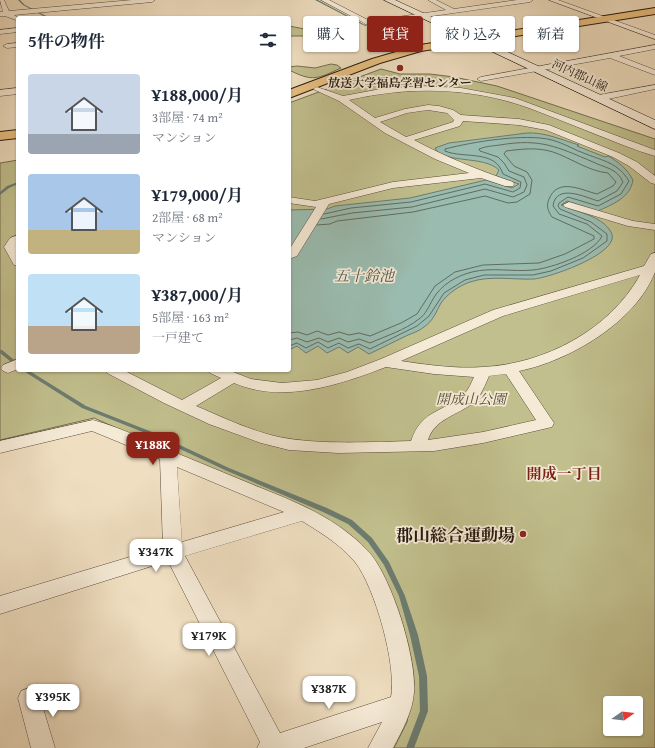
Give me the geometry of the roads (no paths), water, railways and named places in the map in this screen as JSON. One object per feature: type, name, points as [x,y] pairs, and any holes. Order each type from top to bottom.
[{"type":"highway","points":[[515,33],[655,11]]},
{"type":"highway","points":[[291,93],[376,61],[406,52]]},
{"type":"highway","points":[[0,136],[16,134]]},
{"type":"main road","name":"河内郡山線","points":[[388,0],[431,20]]},
{"type":"main road","name":"河内郡山線","points":[[500,52],[655,125]]},
{"type":"street","points":[[0,0],[3,14]]},
{"type":"street","points":[[3,14],[152,0]]},
{"type":"street","points":[[324,0],[367,22]]},
{"type":"street","points":[[431,0],[453,11]]},
{"type":"street","points":[[500,0],[507,3]]},
{"type":"street","points":[[413,16],[530,0]]},
{"type":"street","points":[[552,0],[655,37]]},
{"type":"street","points":[[3,14],[16,18]]},
{"type":"street","points":[[0,32],[16,30]]},
{"type":"street","points":[[0,40],[16,38]]},
{"type":"street","points":[[7,46],[16,45]]},
{"type":"street","points":[[481,78],[655,47]]},
{"type":"street","points":[[610,55],[655,73]]},
{"type":"street","points":[[440,109],[466,82]]},
{"type":"street","points":[[599,98],[655,87]]},
{"type":"street","points":[[342,99],[385,91],[427,88],[487,94],[520,103],[655,153]]},
{"type":"street","points":[[317,89],[342,99],[373,121],[405,140],[439,157],[482,175],[509,184]]},
{"type":"street","points":[[0,93],[16,91]]},
{"type":"street","points":[[373,121],[419,108],[440,109],[453,113],[459,118],[519,122],[550,128],[616,155],[633,164],[655,181]]},
{"type":"street","points":[[405,140],[457,124],[459,118]]},
{"type":"street","points":[[291,200],[309,204],[325,202],[392,185],[482,175]]},
{"type":"street","points":[[291,254],[293,254],[325,202]]},
{"type":"street","points":[[569,204],[632,224],[655,227]]},
{"type":"street","points":[[16,240],[10,247],[16,258]]},
{"type":"street","points":[[386,362],[448,371],[483,372],[510,369],[544,359],[577,344],[610,321],[631,299],[644,280],[652,263]]},
{"type":"street","points":[[218,372],[230,379],[263,387],[294,387],[339,379],[386,362],[468,325],[514,307],[584,288],[652,263]]},
{"type":"street","points":[[116,372],[183,406],[246,432],[277,442],[304,447],[418,446],[485,438],[546,423],[510,369]]},
{"type":"street","points":[[418,446],[420,436],[426,424],[468,399],[475,391],[483,372]]},
{"type":"street","points":[[183,406],[230,379]]},
{"type":"street","points":[[0,447],[93,425],[304,513],[328,527],[346,541],[363,559],[375,579],[385,603],[400,660],[404,691],[391,730],[380,748]]},
{"type":"street","points":[[168,456],[174,552],[271,747],[400,705]]},
{"type":"street","points":[[0,605],[304,513]]},
{"type":"street","points":[[29,698],[43,748]]},
{"type":"water","name":"五十鈴池","points":[[534,133],[579,145],[577,146],[605,157],[608,156],[622,166],[633,180],[625,196],[615,203],[598,211],[567,201],[561,205],[589,215],[607,226],[611,232],[612,240],[606,248],[596,256],[568,269],[542,278],[502,278],[470,282],[454,290],[447,296],[427,325],[418,331],[369,354],[358,347],[348,353],[339,347],[327,353],[318,346],[306,353],[297,346],[291,349],[291,210],[327,209],[335,206],[410,198],[486,180],[512,188],[519,184],[496,176],[499,170],[492,165],[484,162],[446,156],[439,153],[435,148],[449,143]]},
{"type":"waterway","points":[[19,0],[24,5],[45,16]]},
{"type":"waterway","points":[[316,0],[366,26]]},
{"type":"waterway","points":[[0,194],[8,187],[16,184]]},
{"type":"waterway","points":[[0,351],[16,363]]},
{"type":"waterway","points":[[27,372],[84,407],[150,433],[227,469],[350,522],[370,540],[387,564],[402,596],[414,635],[423,676],[424,711],[410,748]]},
{"type":"place","name":"放送大学福島学習センター","points":[[400,68]]},
{"type":"place","name":"郡山総合運動場","points":[[523,534]]},
{"type":"district","name":"開成一丁目","points":[[564,473]]},
{"type":"park label","name":"開成山公園","points":[[471,399]]}]
